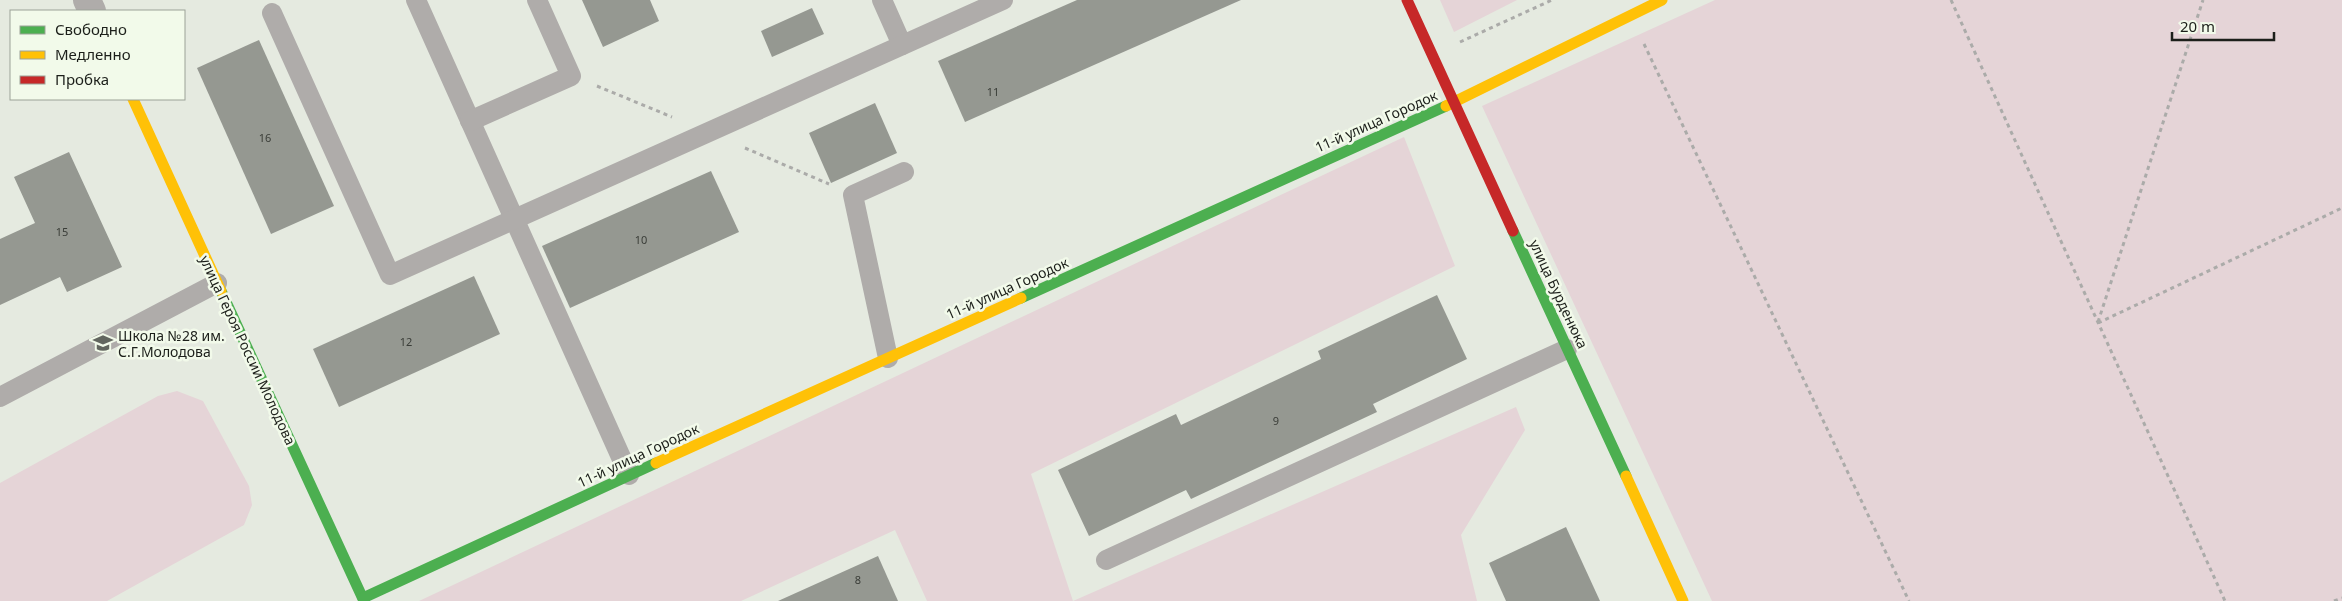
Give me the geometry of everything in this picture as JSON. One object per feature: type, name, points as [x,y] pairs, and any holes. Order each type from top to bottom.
[{"type":"street","name":"улица Бурденюка","points":[[1407,0],[1683,601]]},
{"type":"street","name":"11-й улица Городок","points":[[363,600],[630,475],[1454,102],[1630,14],[1662,0]]},
{"type":"street","name":"улица Героя России Молодова","points":[[133,100],[363,600]]},
{"type":"lane","points":[[416,0],[630,475]]},
{"type":"lane","points":[[470,121],[571,76],[537,0]]},
{"type":"lane","points":[[882,0],[902,45]]},
{"type":"lane","points":[[272,13],[390,275],[1003,0]]},
{"type":"lane","points":[[888,358],[853,195],[904,172]]},
{"type":"lane","points":[[0,397],[217,283]]},
{"type":"lane","points":[[1106,560],[1567,349]]},
{"type":"path","points":[[1432,55],[1552,0]]},
{"type":"path","points":[[1951,0],[2097,324],[2225,601]]},
{"type":"path","points":[[2097,324],[2204,0]]},
{"type":"path","points":[[1630,14],[1910,601]]},
{"type":"path","points":[[2097,324],[2342,208]]},
{"type":"path","points":[[2334,601],[2342,598]]},
{"type":"shaded area","points":[[1440,0],[1517,0],[1454,32]]},
{"type":"shaded area","points":[[1715,0],[2342,0],[2342,601],[1712,601],[1482,106]]},
{"type":"shaded area","points":[[1404,137],[1455,266],[1031,474],[1073,601],[927,601],[895,530],[741,601],[419,601]]},
{"type":"shaded area","points":[[177,391],[203,401],[249,486],[252,505],[244,525],[107,601],[0,601],[0,483],[158,396]]},
{"type":"shaded area","points":[[1516,407],[1525,430],[1461,535],[1477,601],[1073,601]]},
{"type":"building","points":[[582,0],[650,0],[659,21],[603,47]]},
{"type":"building","points":[[1077,0],[1241,0],[965,122],[938,61]]},
{"type":"building","points":[[812,8],[824,34],[772,57],[761,31]]},
{"type":"building","points":[[259,40],[334,206],[271,234],[197,68]]},
{"type":"building","points":[[875,103],[897,153],[831,183],[809,133]]},
{"type":"building","points":[[69,152],[122,267],[67,292],[60,277],[0,305],[0,239],[35,223],[14,177]]},
{"type":"building","points":[[711,171],[739,232],[570,308],[542,246]]},
{"type":"building","points":[[474,276],[500,334],[339,407],[313,349]]},
{"type":"building","points":[[1437,295],[1467,359],[1373,404],[1377,412],[1191,499],[1186,490],[1089,536],[1058,470],[1176,414],[1181,425],[1321,359],[1318,351]]},
{"type":"building","points":[[1566,527],[1600,601],[1506,601],[1489,563]]},
{"type":"building","points":[[878,556],[898,601],[778,601]]},
{"type":"traffic: fast","points":[[1021,298],[1446,106]]},
{"type":"traffic: fast","points":[[1513,231],[1626,476]]},
{"type":"traffic: fast","points":[[221,291],[364,601]]},
{"type":"traffic: fast","points":[[363,598],[656,463]]},
{"type":"traffic: slow","points":[[1446,106],[1662,0]]},
{"type":"traffic: slow","points":[[133,100],[221,291]]},
{"type":"traffic: slow","points":[[656,463],[1021,298]]},
{"type":"traffic: slow","points":[[1626,476],[1683,601]]},
{"type":"traffic: jam","points":[[1407,0],[1513,231]]},
{"type":"place","name":"Школа №28 им. С.Г.Молодова","points":[[103,343]]}]
